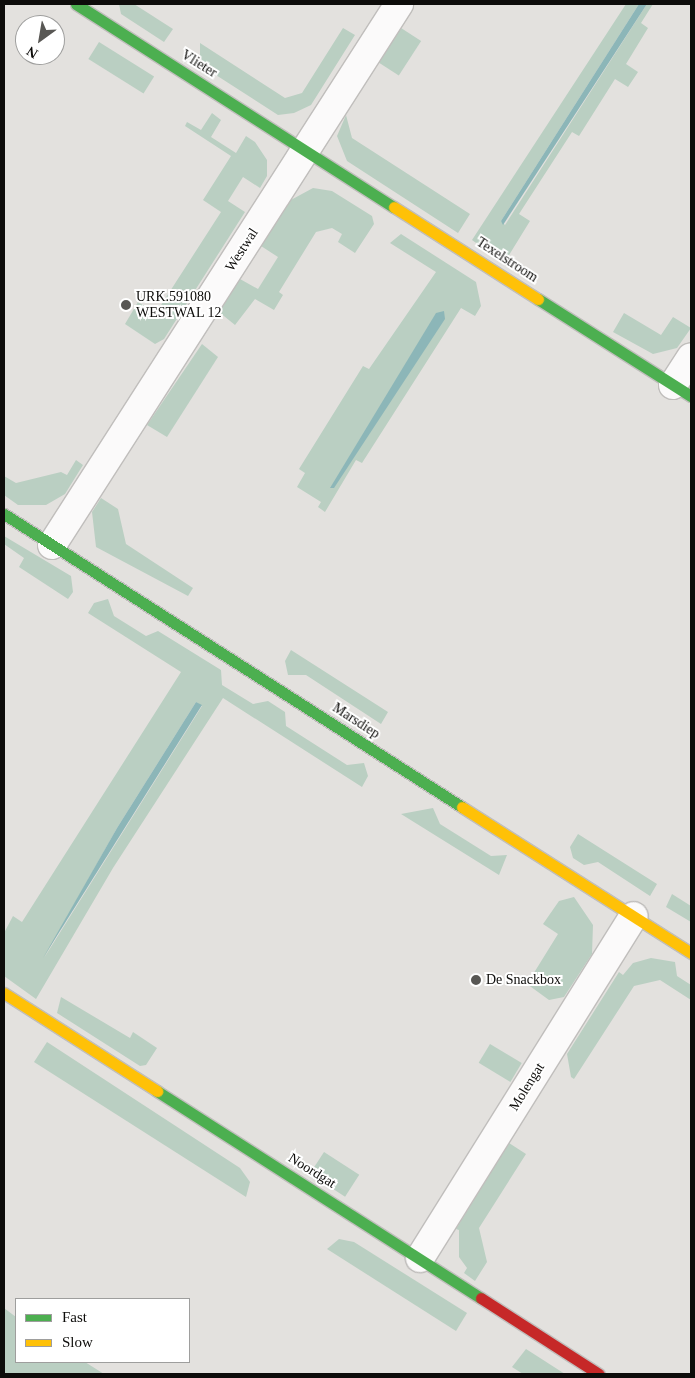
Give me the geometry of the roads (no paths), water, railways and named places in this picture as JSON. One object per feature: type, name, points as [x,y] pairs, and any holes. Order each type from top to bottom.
[{"type":"street","name":"Vlieter","points":[[76,4],[307,150]]},
{"type":"street","name":"Westwal","points":[[52,545],[399,4]]},
{"type":"street","name":"Texelstroom","points":[[307,150],[682,391]]},
{"type":"street","points":[[682,391],[691,357]]},
{"type":"street","name":"Marsdiep","points":[[4,514],[691,954]]},
{"type":"street","name":"Molengat","points":[[420,1258],[634,916]]},
{"type":"street","name":"Noordgat","points":[[5,994],[599,1374]]},
{"type":"water","points":[[639,4],[647,4],[503,225],[501,221]]},
{"type":"water","points":[[444,311],[445,319],[334,488],[330,488],[436,313]]},
{"type":"water","points":[[196,702],[202,705],[43,958],[117,828]]},
{"type":"place","name":"URK.591080 WESTWAL 12","points":[[126,305]]},
{"type":"place","name":"De Snackbox","points":[[476,980]]}]
